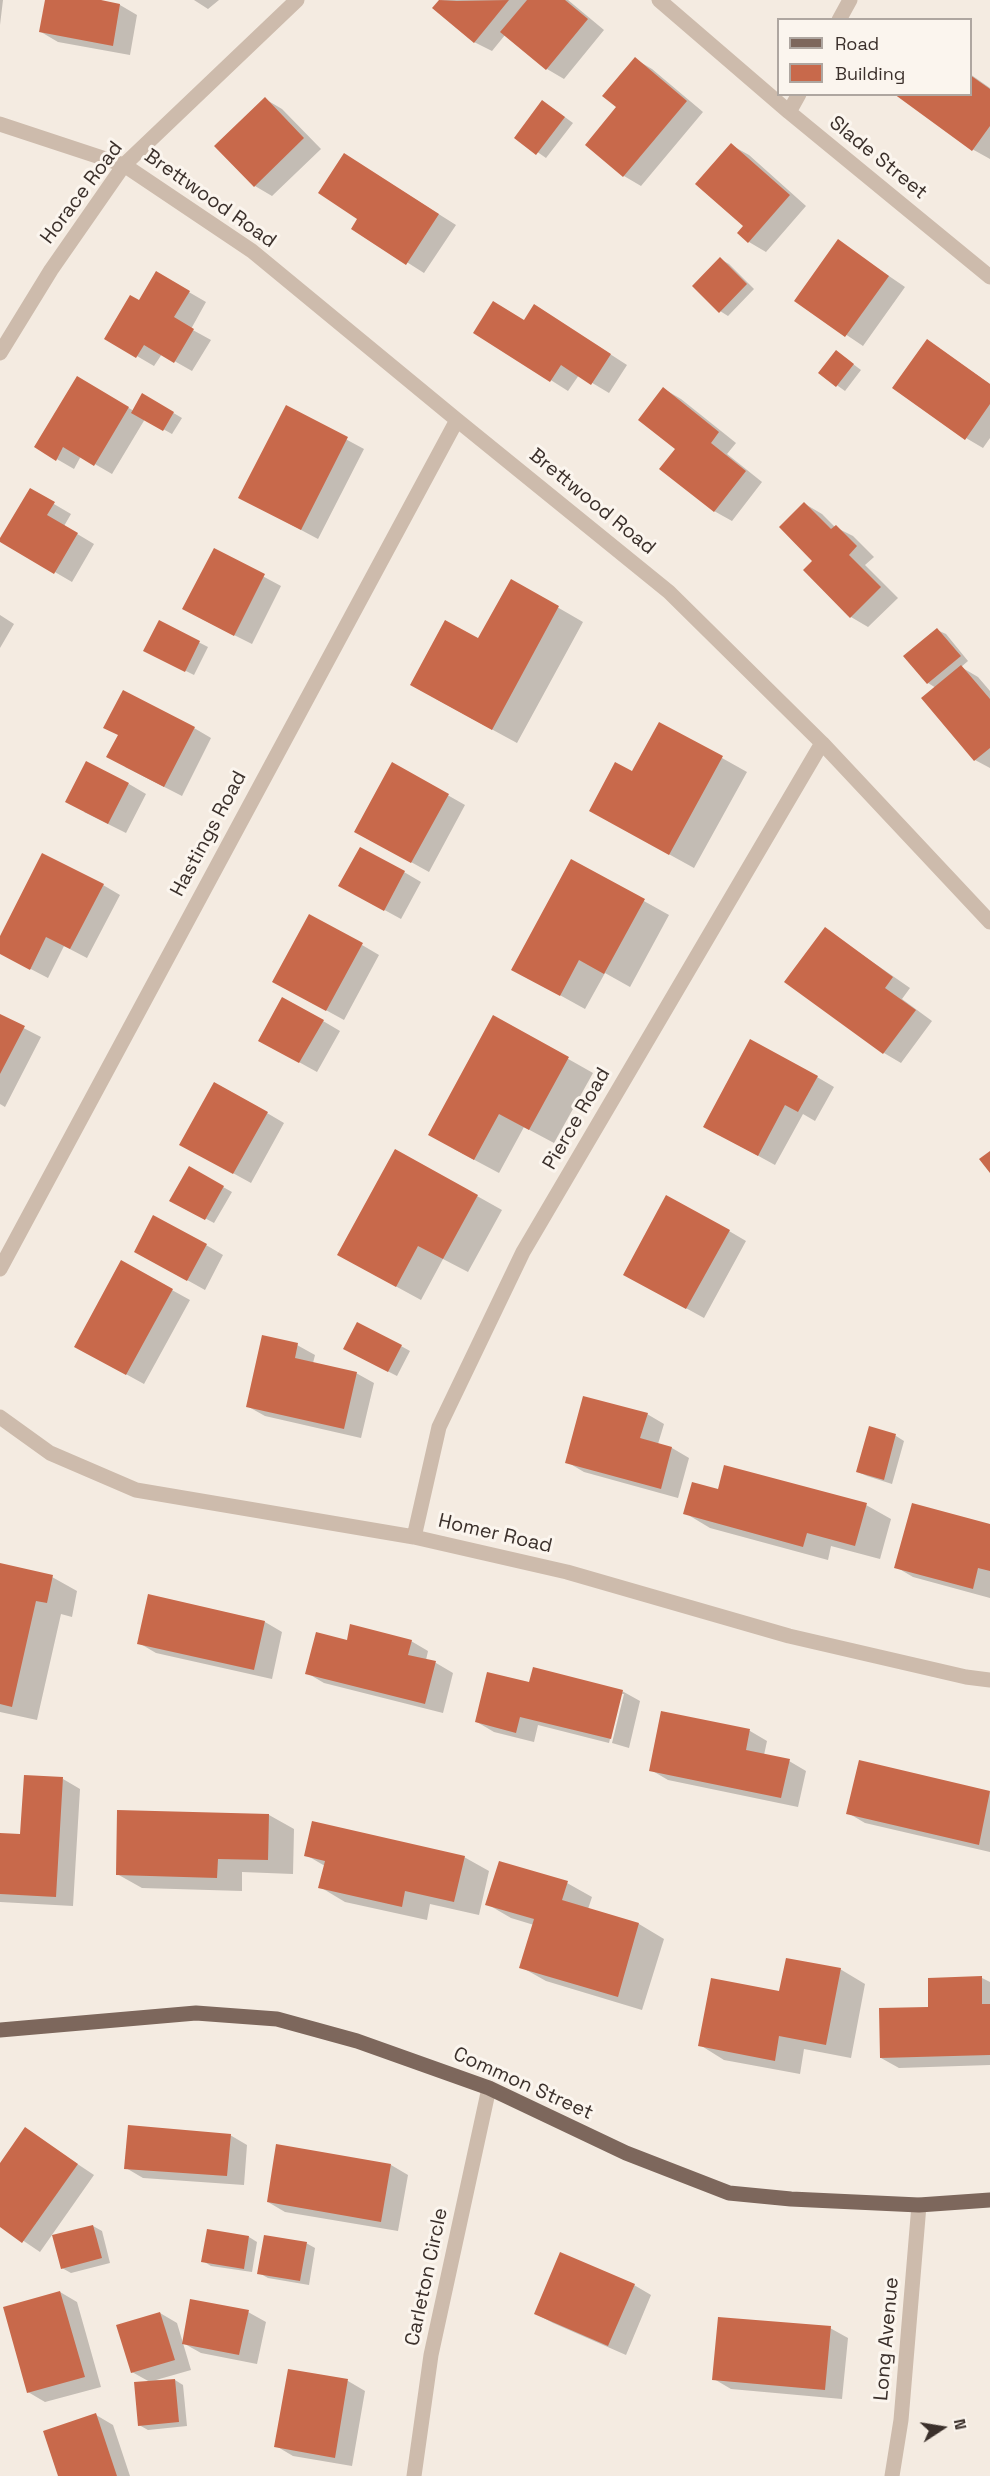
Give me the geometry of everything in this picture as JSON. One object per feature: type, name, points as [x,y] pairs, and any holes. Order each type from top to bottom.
[{"type":"main road","name":"Common Street","points":[[0,2031],[196,2013],[277,2019],[357,2041],[489,2088],[626,2154],[729,2193],[791,2199],[919,2205],[990,2200]]},
{"type":"street","name":"Horace Road","points":[[0,353],[51,270],[124,165],[297,0]]},
{"type":"street","name":"Slade Street","points":[[659,0],[789,112],[990,277]]},
{"type":"street","points":[[840,18],[850,0]]},
{"type":"street","points":[[789,112],[798,96]]},
{"type":"street","name":"Brettwood Road","points":[[0,124],[124,165],[252,251],[669,592],[822,743],[990,922]]},
{"type":"street","name":"Hastings Road","points":[[0,1269],[456,420]]},
{"type":"street","name":"Pierce Road","points":[[414,1537],[439,1426],[523,1252],[822,743]]},
{"type":"street","name":"Homer Road","points":[[0,1417],[50,1453],[136,1490],[414,1537],[567,1572],[789,1636],[966,1677],[990,1680]]},
{"type":"street","name":"Carleton Circle","points":[[414,2476],[431,2355],[489,2088]]},
{"type":"street","name":"Long Avenue","points":[[892,2476],[901,2420],[919,2205]]},
{"type":"building","points":[[45,0],[101,0],[120,4],[113,46],[39,32]]},
{"type":"building","points":[[439,0],[509,0],[474,43],[432,8]]},
{"type":"building","points":[[527,0],[565,0],[588,19],[546,70],[500,32]]},
{"type":"building","points":[[635,57],[687,101],[623,177],[585,145],[616,107],[602,96]]},
{"type":"building","points":[[972,76],[990,89],[990,126],[972,151],[897,96],[972,96]]},
{"type":"building","points":[[265,97],[304,138],[254,187],[214,146]]},
{"type":"building","points":[[542,100],[565,117],[536,155],[514,138]]},
{"type":"building","points":[[731,143],[790,195],[748,243],[737,233],[743,226],[695,184]]},
{"type":"building","points":[[344,153],[439,214],[406,265],[351,229],[357,219],[318,193]]},
{"type":"building","points":[[838,239],[889,276],[845,337],[794,301]]},
{"type":"building","points":[[720,257],[747,284],[719,313],[692,286]]},
{"type":"building","points":[[156,271],[190,291],[174,317],[194,329],[174,363],[144,345],[136,358],[104,339],[130,295],[139,300]]},
{"type":"building","points":[[493,301],[524,320],[534,304],[611,354],[591,385],[561,365],[550,382],[473,333]]},
{"type":"building","points":[[927,339],[990,384],[990,404],[965,440],[892,388]]},
{"type":"building","points":[[836,350],[854,364],[836,387],[818,373]]},
{"type":"building","points":[[77,376],[129,407],[94,466],[63,447],[56,461],[34,447]]},
{"type":"building","points":[[663,387],[719,432],[711,443],[746,471],[714,512],[659,469],[675,449],[638,420]]},
{"type":"building","points":[[142,393],[174,412],[163,431],[131,413]]},
{"type":"building","points":[[286,405],[348,437],[301,530],[238,498]]},
{"type":"building","points":[[30,488],[55,502],[47,515],[78,533],[54,574],[0,542],[0,538]]},
{"type":"building","points":[[804,502],[831,529],[836,525],[857,546],[849,555],[881,587],[850,618],[803,570],[812,561],[779,527]]},
{"type":"building","points":[[214,548],[265,574],[234,636],[182,609]]},
{"type":"building","points":[[511,579],[559,606],[492,730],[410,685],[445,620],[478,638]]},
{"type":"building","points":[[159,620],[200,641],[185,672],[143,651]]},
{"type":"building","points":[[937,628],[961,656],[927,684],[903,656]]},
{"type":"building","points":[[961,665],[990,699],[990,748],[974,761],[921,698]]},
{"type":"building","points":[[123,690],[195,727],[164,787],[106,757],[118,735],[103,728]]},
{"type":"building","points":[[659,722],[723,756],[669,855],[589,811],[615,762],[632,771]]},
{"type":"building","points":[[86,761],[129,783],[108,824],[65,802]]},
{"type":"building","points":[[392,762],[449,794],[411,863],[354,832]]},
{"type":"building","points":[[360,847],[405,871],[384,911],[338,886]]},
{"type":"building","points":[[42,853],[104,884],[70,949],[46,937],[30,970],[0,954],[0,936]]},
{"type":"building","points":[[571,859],[645,899],[604,974],[579,960],[560,996],[511,970]]},
{"type":"building","points":[[309,914],[363,943],[326,1011],[272,982]]},
{"type":"building","points":[[825,927],[893,977],[885,988],[916,1010],[883,1054],[784,982]]},
{"type":"building","points":[[282,997],[324,1020],[299,1063],[258,1041]]},
{"type":"building","points":[[0,1014],[25,1026],[0,1074]]},
{"type":"building","points":[[493,1015],[569,1057],[529,1130],[499,1114],[474,1160],[428,1135]]},
{"type":"building","points":[[750,1039],[818,1076],[798,1112],[785,1105],[758,1156],[703,1127]]},
{"type":"building","points":[[214,1082],[268,1112],[233,1174],[179,1145]]},
{"type":"building","points":[[395,1149],[478,1195],[443,1259],[418,1246],[396,1287],[337,1255]]},
{"type":"building","points":[[990,1151],[990,1173],[979,1159]]},
{"type":"building","points":[[189,1166],[224,1186],[205,1220],[169,1201]]},
{"type":"building","points":[[666,1195],[730,1230],[686,1309],[623,1275]]},
{"type":"building","points":[[153,1215],[207,1244],[187,1281],[134,1252]]},
{"type":"building","points":[[121,1260],[173,1289],[126,1375],[74,1347]]},
{"type":"building","points":[[357,1322],[402,1345],[388,1372],[343,1349]]},
{"type":"building","points":[[262,1335],[298,1343],[295,1358],[357,1372],[344,1429],[246,1407]]},
{"type":"building","points":[[583,1396],[648,1413],[640,1438],[672,1447],[661,1489],[565,1463]]},
{"type":"building","points":[[869,1426],[896,1434],[884,1480],[856,1472]]},
{"type":"building","points":[[724,1465],[867,1503],[855,1546],[807,1533],[803,1547],[683,1514],[692,1482],[718,1489]]},
{"type":"building","points":[[912,1503],[990,1524],[990,1571],[978,1568],[973,1589],[894,1568]]},
{"type":"building","points":[[0,1563],[53,1575],[47,1603],[36,1601],[12,1707],[0,1704]]},
{"type":"building","points":[[148,1594],[265,1621],[254,1670],[137,1644]]},
{"type":"building","points":[[350,1624],[412,1640],[408,1655],[436,1661],[425,1704],[305,1674],[316,1632],[347,1640]]},
{"type":"building","points":[[533,1667],[623,1690],[611,1739],[520,1717],[516,1733],[475,1722],[487,1672],[529,1682]]},
{"type":"building","points":[[661,1711],[750,1729],[746,1750],[790,1759],[781,1798],[649,1771]]},
{"type":"building","points":[[859,1760],[990,1791],[979,1845],[846,1814]]},
{"type":"building","points":[[24,1775],[63,1777],[56,1897],[0,1894],[0,1833],[20,1834]]},
{"type":"building","points":[[117,1810],[269,1814],[268,1860],[218,1859],[217,1878],[116,1875]]},
{"type":"building","points":[[312,1821],[465,1856],[454,1902],[405,1891],[402,1907],[318,1888],[325,1861],[304,1856]]},
{"type":"building","points":[[499,1861],[568,1881],[562,1900],[639,1923],[618,1997],[519,1968],[534,1919],[485,1905]]},
{"type":"building","points":[[786,1958],[841,1968],[826,2045],[779,2036],[775,2061],[698,2046],[711,1978],[779,1991]]},
{"type":"building","points":[[982,1976],[982,2004],[990,2004],[990,2055],[880,2058],[879,2008],[928,2007],[928,1978]]},
{"type":"building","points":[[128,2125],[231,2134],[227,2176],[124,2169]]},
{"type":"building","points":[[25,2127],[78,2164],[22,2243],[0,2227],[0,2163]]},
{"type":"building","points":[[276,2144],[391,2164],[381,2222],[267,2202]]},
{"type":"building","points":[[93,2225],[102,2258],[61,2269],[52,2235]]},
{"type":"building","points":[[207,2229],[249,2236],[244,2269],[201,2262]]},
{"type":"building","points":[[264,2235],[307,2242],[300,2281],[257,2274]]},
{"type":"building","points":[[560,2252],[635,2284],[608,2346],[534,2314]]},
{"type":"building","points":[[60,2291],[85,2377],[27,2393],[3,2307]]},
{"type":"building","points":[[190,2299],[249,2310],[239,2355],[182,2344]]},
{"type":"building","points":[[160,2312],[175,2360],[131,2373],[116,2325]]},
{"type":"building","points":[[718,2317],[831,2326],[825,2390],[712,2380]]},
{"type":"building","points":[[288,2369],[348,2379],[335,2458],[274,2447]]},
{"type":"building","points":[[175,2379],[179,2422],[138,2426],[134,2382]]},
{"type":"building","points":[[96,2413],[117,2476],[58,2476],[43,2431]]}]
